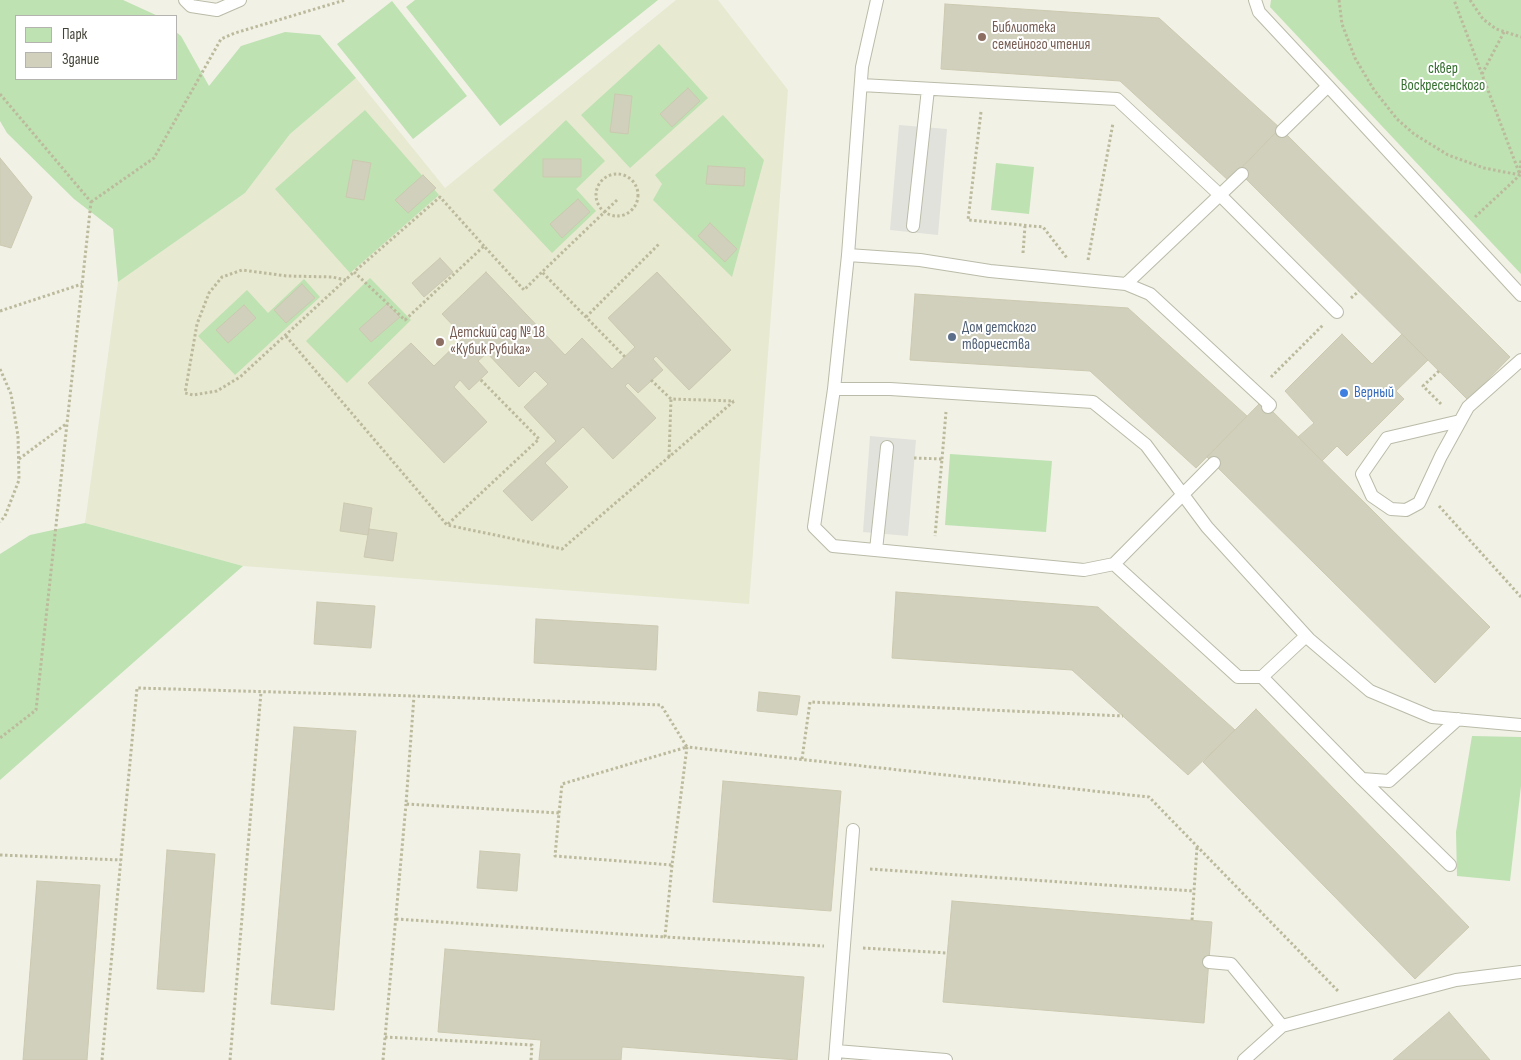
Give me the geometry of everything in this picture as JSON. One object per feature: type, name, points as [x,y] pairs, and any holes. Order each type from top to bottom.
[{"type":"lane","points":[[185,0],[191,6],[217,10],[240,0]]},
{"type":"lane","points":[[877,0],[862,67],[848,255],[834,389],[814,527],[833,546],[1084,570],[1114,564],[1214,463]]},
{"type":"lane","points":[[1255,0],[1259,12],[1521,295]]},
{"type":"lane","points":[[861,85],[1117,99],[1220,195],[1337,312]]},
{"type":"lane","points":[[1282,130],[1328,86]]},
{"type":"lane","points":[[914,226],[928,89]]},
{"type":"lane","points":[[1126,284],[1242,174]]},
{"type":"lane","points":[[848,255],[920,260],[1126,284],[1150,294],[1270,404],[1268,407]]},
{"type":"lane","points":[[1460,422],[1387,438],[1362,474],[1372,496],[1391,509],[1406,510],[1419,503],[1468,407],[1521,360]]},
{"type":"lane","points":[[834,389],[948,393],[1093,402],[1146,445],[1207,527],[1306,636],[1370,691],[1432,717],[1521,725]]},
{"type":"lane","points":[[876,550],[887,447]]},
{"type":"lane","points":[[1114,564],[1238,677],[1262,677],[1306,636]]},
{"type":"lane","points":[[1262,677],[1450,865]]},
{"type":"lane","points":[[1362,779],[1389,781],[1458,719]]},
{"type":"lane","points":[[853,830],[835,1055],[946,1060]]},
{"type":"lane","points":[[1209,962],[1231,964],[1282,1026]]},
{"type":"lane","points":[[1244,1060],[1282,1026],[1456,980],[1521,972]]},
{"type":"path","points":[[92,202],[154,158],[220,39],[235,32],[344,0]]},
{"type":"path","points":[[1339,0],[1342,24],[1355,58],[1374,90],[1397,119],[1414,134],[1448,155],[1484,168],[1521,175]]},
{"type":"path","points":[[1454,0],[1521,175]]},
{"type":"path","points":[[1470,0],[1483,19],[1504,32],[1521,37]]},
{"type":"path","points":[[1482,74],[1504,32]]},
{"type":"path","points":[[984,92],[968,220],[1043,227],[1084,280]]},
{"type":"path","points":[[0,94],[92,202],[36,710],[0,738]]},
{"type":"path","points":[[1084,280],[1117,99]]},
{"type":"path","points":[[1461,229],[1521,175],[1521,158]]},
{"type":"path","points":[[619,174],[626,176],[636,186],[638,192],[635,206],[624,215],[610,216],[604,212],[596,200],[597,187],[606,177],[619,174]]},
{"type":"path","points":[[346,280],[332,277],[286,276],[242,270],[222,277],[209,293],[198,324],[185,393],[193,395],[217,391],[240,377],[286,336],[346,280],[354,272],[440,197],[524,290],[617,200]]},
{"type":"path","points":[[1020,273],[1026,226]]},
{"type":"path","points":[[586,317],[660,243]]},
{"type":"path","points":[[354,272],[405,320],[484,246]]},
{"type":"path","points":[[542,272],[625,357]]},
{"type":"path","points":[[0,311],[82,284]]},
{"type":"path","points":[[1256,391],[1337,312]]},
{"type":"path","points":[[286,336],[447,525],[562,549],[734,401],[671,399],[651,380]]},
{"type":"path","points":[[0,369],[11,394],[18,436],[19,459],[19,480],[5,516],[0,522]]},
{"type":"path","points":[[1439,371],[1423,386],[1460,422]]},
{"type":"path","points":[[447,525],[539,439],[480,379]]},
{"type":"path","points":[[933,556],[948,393]]},
{"type":"path","points":[[668,457],[671,399]]},
{"type":"path","points":[[19,459],[67,424]]},
{"type":"path","points":[[914,458],[942,459]]},
{"type":"path","points":[[1438,505],[1521,597]]},
{"type":"path","points":[[102,1060],[137,688],[661,705],[687,747],[665,937]]},
{"type":"path","points":[[230,1060],[262,692]]},
{"type":"path","points":[[383,1060],[414,696]]},
{"type":"path","points":[[802,760],[810,702],[1123,716]]},
{"type":"path","points":[[672,865],[555,856],[562,784],[687,747],[1150,797],[1354,1007]]},
{"type":"path","points":[[406,804],[559,813]]},
{"type":"path","points":[[1192,920],[1197,846]]},
{"type":"path","points":[[0,855],[121,860]]},
{"type":"path","points":[[850,868],[1194,891]]},
{"type":"path","points":[[396,919],[947,953]]},
{"type":"path","points":[[385,1037],[532,1044],[531,1060]]},
{"type":"shaded area","name":"Детский сад № 18 «Кубик Рубика»","points":[[676,0],[718,0],[788,90],[749,604],[243,566],[85,523],[118,282],[245,193],[290,134],[356,78],[445,188]]},
{"type":"shaded area","points":[[899,125],[947,129],[938,235],[890,230]]},
{"type":"shaded area","points":[[870,436],[916,440],[908,536],[863,532]]},
{"type":"green space","points":[[0,0],[123,0],[156,15],[15,15],[15,80],[178,80],[178,34],[209,86],[241,46],[285,32],[320,35],[356,78],[290,134],[245,193],[118,282],[113,229],[74,199],[7,133],[0,121]]},
{"type":"green space","points":[[415,0],[658,0],[500,126],[406,7]]},
{"type":"green space","name":"сквер Воскресенского","points":[[1271,0],[1521,0],[1521,274],[1270,7]]},
{"type":"green space","points":[[392,1],[467,96],[413,139],[337,44]]},
{"type":"green space","points":[[659,44],[708,98],[630,168],[581,115]]},
{"type":"green space","points":[[365,110],[439,195],[350,273],[275,189]]},
{"type":"green space","points":[[723,115],[764,160],[732,277],[653,200],[662,184],[655,175]]},
{"type":"green space","points":[[566,120],[605,161],[576,189],[596,211],[552,253],[493,190]]},
{"type":"green space","points":[[996,163],[1034,167],[1029,214],[991,210]]},
{"type":"green space","points":[[370,278],[411,320],[347,383],[306,341]]},
{"type":"green space","points":[[304,279],[320,297],[235,375],[198,336],[247,290],[268,313]]},
{"type":"green space","points":[[950,454],[1052,461],[1046,532],[945,525]]},
{"type":"green space","points":[[85,523],[243,566],[0,780],[0,554],[30,535]]},
{"type":"green space","points":[[1472,736],[1521,737],[1521,786],[1510,881],[1457,876],[1456,832]]},
{"type":"building","points":[[945,4],[1159,18],[1280,128],[1229,181],[1120,81],[941,69]]},
{"type":"building","points":[[688,88],[700,101],[672,127],[660,114]]},
{"type":"building","points":[[615,94],[632,96],[628,134],[610,132]]},
{"type":"building","points":[[1280,128],[1510,357],[1468,400],[1238,171]]},
{"type":"building","points":[[0,158],[32,197],[11,248],[0,245]]},
{"type":"building","points":[[543,159],[581,159],[581,177],[543,177]]},
{"type":"building","points":[[353,160],[371,163],[364,200],[346,197]]},
{"type":"building","points":[[708,166],[745,168],[744,186],[706,184]]},
{"type":"building","points":[[423,175],[436,188],[408,213],[395,200]]},
{"type":"building","points":[[578,199],[590,212],[562,238],[550,224]]},
{"type":"building","points":[[710,223],[737,249],[725,262],[698,236]]},
{"type":"building","points":[[440,258],[453,272],[424,297],[412,283]]},
{"type":"building","points":[[486,272],[565,355],[582,338],[612,369],[635,347],[608,318],[657,272],[731,350],[689,390],[656,356],[653,359],[663,370],[638,393],[628,383],[625,386],[656,418],[613,459],[583,427],[545,463],[568,487],[532,521],[503,491],[556,441],[524,407],[548,384],[535,371],[519,387],[487,353],[478,361],[488,372],[469,390],[460,380],[454,387],[487,422],[444,463],[368,383],[411,343],[434,366],[464,337],[442,314]]},
{"type":"building","points":[[302,284],[315,298],[286,323],[274,310]]},
{"type":"building","points":[[915,294],[1128,308],[1247,416],[1196,468],[1090,371],[910,360]]},
{"type":"building","points":[[387,304],[400,317],[371,342],[359,329]]},
{"type":"building","points":[[244,305],[256,318],[228,343],[216,330]]},
{"type":"building","points":[[1342,334],[1372,364],[1402,334],[1428,360],[1396,391],[1404,399],[1347,456],[1337,446],[1322,461],[1298,437],[1314,423],[1285,391]]},
{"type":"building","points":[[1262,401],[1490,627],[1435,683],[1207,457]]},
{"type":"building","points":[[344,503],[372,508],[368,535],[340,531]]},
{"type":"building","points":[[369,529],[397,533],[393,561],[364,557]]},
{"type":"building","points":[[896,592],[1098,607],[1235,730],[1188,775],[1072,670],[892,658]]},
{"type":"building","points":[[317,602],[375,606],[371,648],[314,644]]},
{"type":"building","points":[[536,619],[658,626],[656,670],[534,663]]},
{"type":"building","points":[[759,692],[800,696],[797,715],[757,711]]},
{"type":"building","points":[[1256,709],[1469,927],[1415,979],[1203,762]]},
{"type":"building","points":[[294,727],[356,731],[334,1010],[271,1004]]},
{"type":"building","points":[[723,781],[841,791],[831,911],[713,902]]},
{"type":"building","points":[[167,850],[215,854],[204,992],[157,989]]},
{"type":"building","points":[[480,851],[520,854],[517,891],[477,888]]},
{"type":"building","points":[[37,881],[100,885],[87,1060],[23,1060]]},
{"type":"building","points":[[952,901],[1212,922],[1204,1023],[943,1002]]},
{"type":"building","points":[[445,949],[804,977],[797,1060],[622,1047],[621,1060],[539,1060],[541,1040],[438,1032]]},
{"type":"building","points":[[1449,1012],[1490,1060],[1393,1060]]},
{"type":"place","name":"Библиотека семейного чтения","points":[[982,37]]},
{"type":"place","name":"Дом детского творчества","points":[[952,337]]},
{"type":"place","name":"Детский сад № 18 «Кубик Рубика»","points":[[440,342]]},
{"type":"place","name":"Верный","points":[[1344,393]]}]
